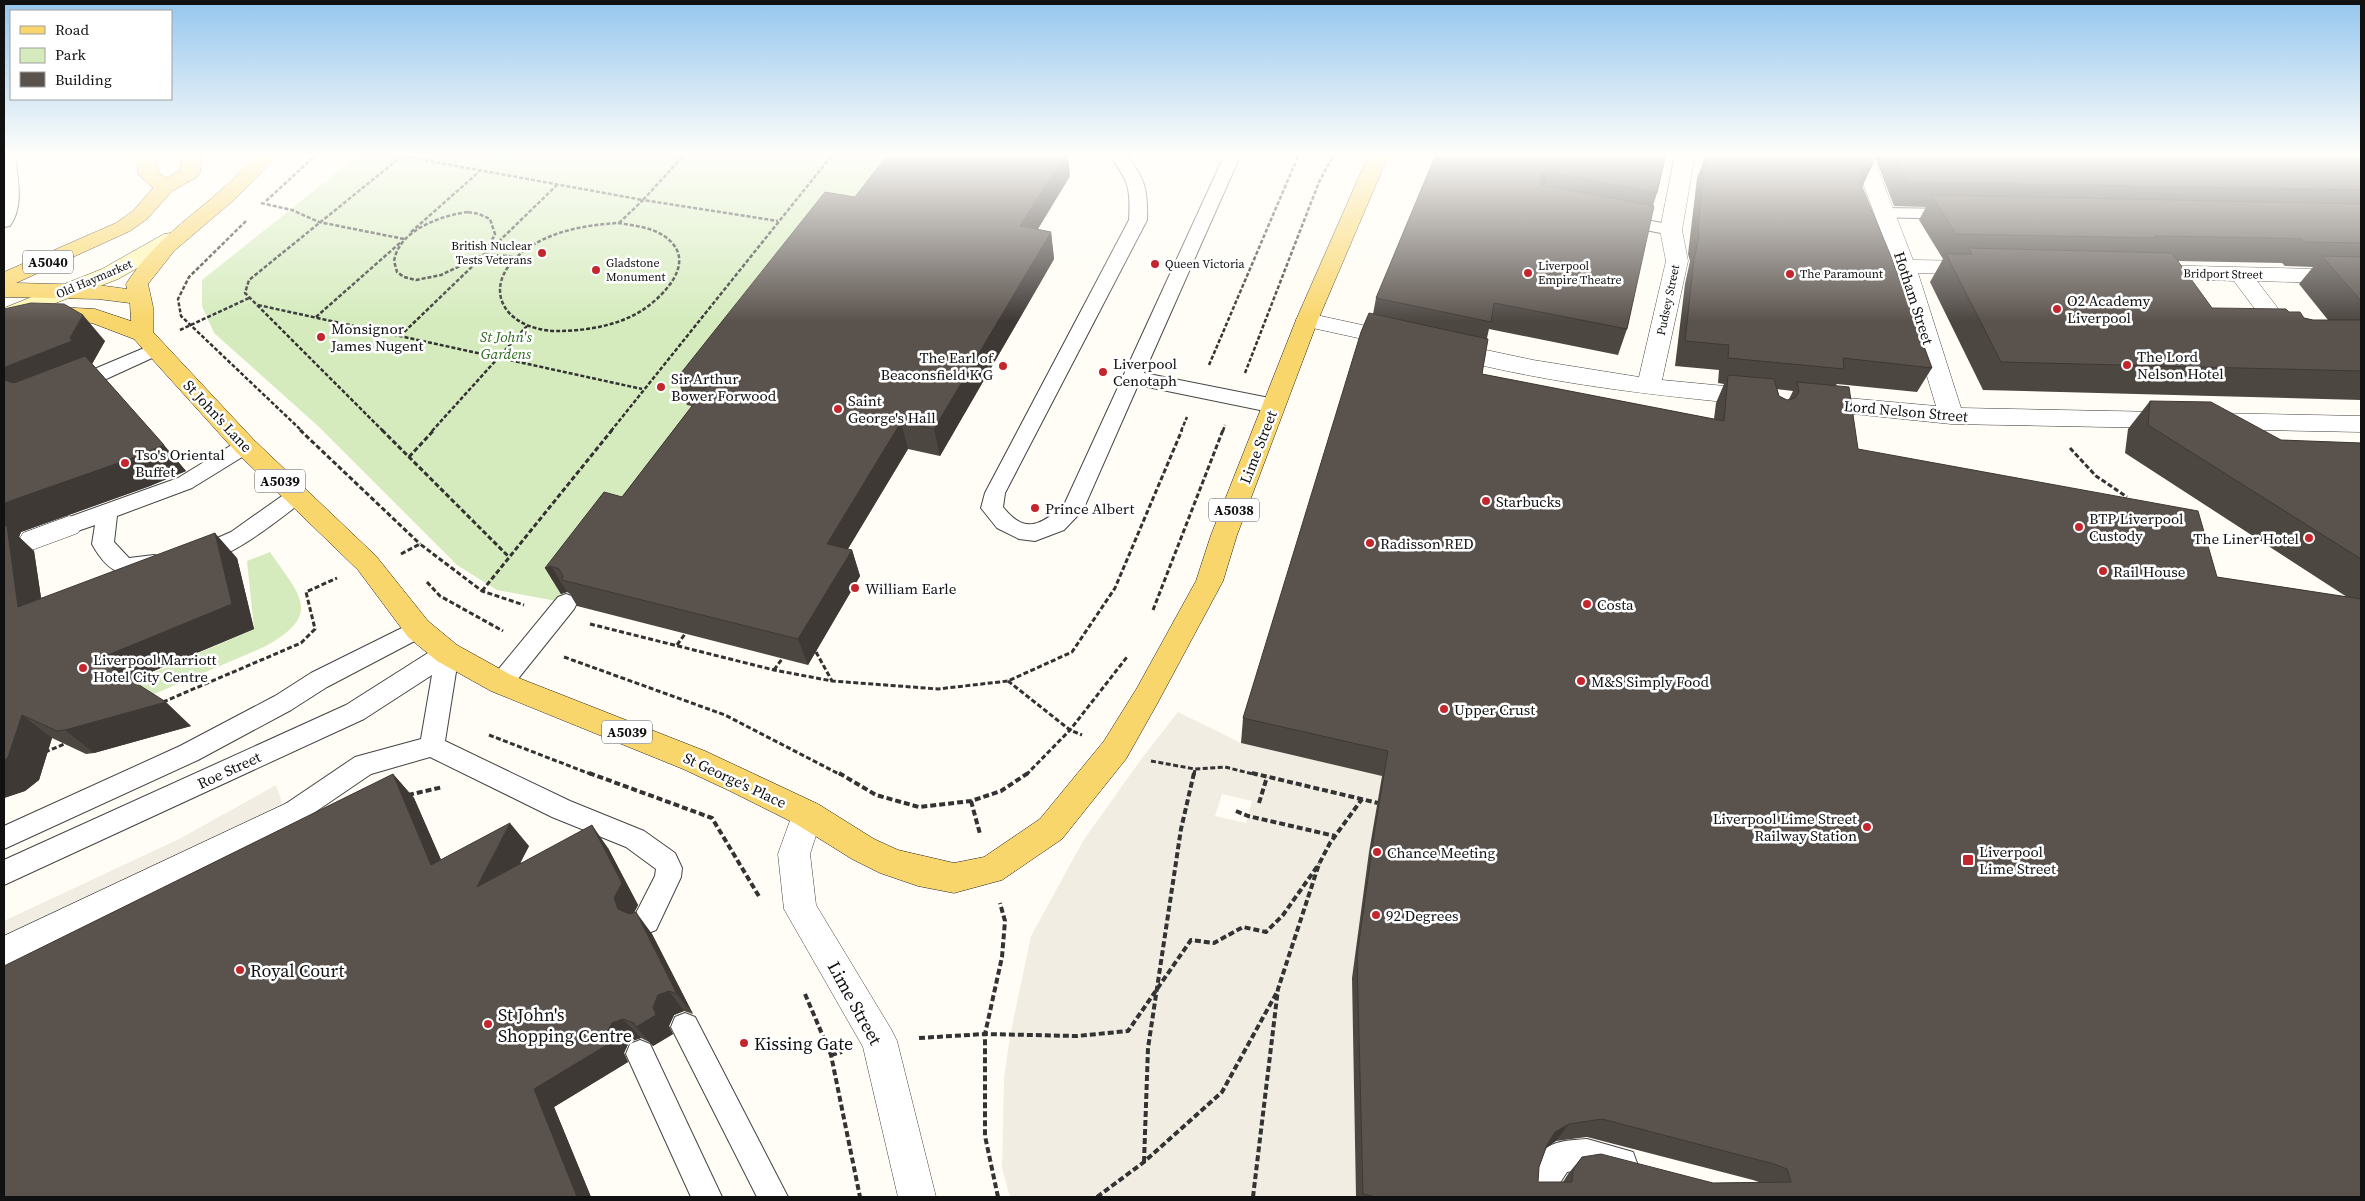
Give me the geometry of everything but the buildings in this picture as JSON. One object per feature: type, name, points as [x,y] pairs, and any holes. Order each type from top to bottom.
[{"type":"main road","name":"A5040","points":[[4,280],[24,273],[123,227],[145,210]]},
{"type":"main road","name":"Old Haymarket","points":[[172,239],[209,210]]},
{"type":"main road","name":"Lime Street","points":[[1052,829],[1115,750],[1147,696],[1209,581],[1224,535],[1307,320],[1355,210]]},
{"type":"main road","points":[[149,341],[137,284],[143,272],[172,239]]},
{"type":"main road","points":[[4,290],[98,292],[139,297]]},
{"type":"main road","name":"St John's Lane","points":[[4,320],[56,314],[95,316],[149,341],[245,446],[367,563],[418,629]]},
{"type":"main road","name":"St George's Place","points":[[418,629],[447,653],[501,682],[694,760],[807,814],[863,849],[891,863],[918,871],[954,878],[991,870],[1052,829]]},
{"type":"street","name":"Pudsey Street","points":[[1649,387],[1677,262],[1671,230],[1675,210]]},
{"type":"street","name":"Hotham Street","points":[[1885,212],[1905,266],[1951,416]]},
{"type":"street","name":"Old Haymarket","points":[[4,316],[110,274],[172,239]]},
{"type":"street","points":[[1905,266],[1994,268]]},
{"type":"street","name":"Bridport Street","points":[[2132,272],[2361,277]]},
{"type":"street","points":[[2240,274],[2288,339],[2361,340]]},
{"type":"street","name":"Lord Nelson Street","points":[[1307,320],[1533,368],[1649,387],[1777,401],[1951,416],[2361,424]]},
{"type":"street","points":[[32,540],[68,526]]},
{"type":"street","name":"Lime Street","points":[[807,814],[794,854],[800,909],[879,1041],[917,1197]]},
{"type":"street","points":[[4,953],[287,817]]},
{"type":"lane","points":[[4,222],[9,210]]},
{"type":"lane","points":[[1138,210],[1138,220],[995,493],[992,508],[1001,521],[1014,531],[1034,532],[1054,526],[1072,510],[1208,210]]},
{"type":"lane","points":[[1885,212],[1974,214]]},
{"type":"lane","points":[[1607,218],[1671,230]]},
{"type":"lane","points":[[53,393],[102,374],[149,341]]},
{"type":"lane","points":[[1132,377],[1274,406]]},
{"type":"lane","points":[[68,526],[185,483],[245,446]]},
{"type":"lane","points":[[107,512],[102,544],[124,567],[193,558],[239,538],[296,496]]},
{"type":"lane","points":[[501,682],[533,646],[561,610]]},
{"type":"lane","points":[[4,838],[189,753],[283,702],[319,680],[418,629]]},
{"type":"lane","points":[[432,746],[447,653]]},
{"type":"lane","name":"Roe Street","points":[[4,873],[355,712],[447,653]]},
{"type":"lane","points":[[287,817],[364,765],[432,746],[561,809],[635,839],[666,861],[669,868],[668,877],[646,921]]},
{"type":"lane","points":[[685,1027],[773,1197]]},
{"type":"lane","points":[[640,1054],[707,1197]]},
{"type":"lane","points":[[1542,1197],[1542,1182],[1558,1158],[1587,1154],[1652,1171]]},
{"type":"path","points":[[292,210],[319,222],[404,239]]},
{"type":"path","points":[[334,210],[248,280],[245,293],[508,556]]},
{"type":"path","points":[[316,318],[436,210]]},
{"type":"path","points":[[400,336],[531,210]]},
{"type":"path","points":[[618,223],[632,210]]},
{"type":"path","points":[[708,210],[778,221]]},
{"type":"path","points":[[482,591],[508,556],[787,210]]},
{"type":"path","points":[[250,218],[188,277],[178,299],[181,316],[420,544],[482,591],[561,610],[774,670],[832,681],[938,689],[1008,681],[1072,652],[1115,588],[1275,210]]},
{"type":"path","points":[[1151,613],[1308,210]]},
{"type":"path","points":[[485,254],[493,239],[494,229],[490,219],[477,213],[451,215],[433,221],[404,239],[394,258],[397,272],[404,277],[416,280],[441,275],[485,254],[516,257]]},
{"type":"path","points":[[618,223],[643,227],[663,235],[675,247],[680,262],[675,280],[661,296],[640,312],[612,324],[582,330],[563,330],[527,326],[510,316],[500,303],[498,288],[503,273],[516,257],[537,243],[563,232],[591,225],[618,223]]},
{"type":"path","points":[[198,322],[249,298]]},
{"type":"path","points":[[257,305],[642,389]]},
{"type":"path","points":[[174,323],[183,339]]},
{"type":"path","points":[[409,457],[527,326]]},
{"type":"path","points":[[2064,440],[2092,474],[2107,486],[2127,497]]},
{"type":"path","points":[[157,704],[302,643],[315,629],[306,592],[367,563],[402,554],[420,544]]},
{"type":"path","points":[[395,547],[408,560]]},
{"type":"path","points":[[421,574],[440,596],[481,620],[533,646],[725,715],[814,759],[876,795],[919,807],[971,801],[1001,791],[1029,773],[1070,730],[1130,652]]},
{"type":"path","points":[[677,644],[684,634]]},
{"type":"path","points":[[816,652],[832,681]]},
{"type":"path","points":[[774,670],[782,658]]},
{"type":"path","points":[[442,789],[489,735],[667,803],[712,818],[762,902]]},
{"type":"path","points":[[40,754],[76,739]]},
{"type":"path","points":[[1144,1162],[1148,1048],[1181,829],[1196,769]]},
{"type":"path","points":[[1260,803],[1267,777]]},
{"type":"path","points":[[1274,778],[1378,803]]},
{"type":"path","points":[[831,1055],[879,1041],[985,1034],[1077,1036],[1128,1031],[1158,991],[1191,940],[1214,943],[1243,927],[1266,932],[1283,915],[1320,864],[1335,836],[1362,799]]},
{"type":"path","points":[[971,801],[976,823]]},
{"type":"path","points":[[1236,811],[1248,816],[1335,836]]},
{"type":"path","points":[[1097,1197],[1144,1162],[1222,1092],[1278,989],[1320,864]]},
{"type":"path","points":[[998,1197],[984,1136],[985,1034],[1002,957],[1004,921]]},
{"type":"path","points":[[1253,1197],[1278,989]]},
{"type":"path","points":[[804,991],[831,1055],[854,1160],[860,1197]]},
{"type":"green space","name":"St John's Gardens","points":[[290,210],[850,210],[556,601],[497,590],[457,565],[318,426],[214,333],[202,306],[202,280]]},
{"type":"green space","points":[[270,552],[290,581],[301,604],[300,614],[294,624],[283,635],[264,647],[4,758],[61,713],[254,629],[247,561]]},
{"type":"shaded area","points":[[1178,712],[1241,743],[1382,776],[1352,978],[1356,1197],[1010,1197],[1002,1168],[1004,1078],[1010,1036],[1031,936],[1083,841],[1142,758]],"holes":[[[1222,794],[1252,801],[1246,823],[1215,816]]]},
{"type":"shaded area","points":[[276,785],[300,856],[4,1004],[4,921],[181,838]]},
{"type":"place","name":"British Nuclear Tests Veterans","points":[[542,253]]},
{"type":"place","name":"Queen Victoria","points":[[1155,264]]},
{"type":"place","name":"Gladstone Monument","points":[[596,270]]},
{"type":"place","name":"Liverpool Empire Theatre","points":[[1528,273]]},
{"type":"place","name":"The Paramount","points":[[1790,274]]},
{"type":"place","name":"O2 Academy Liverpool","points":[[2057,309]]},
{"type":"place","name":"Monsignor James Nugent","points":[[321,337]]},
{"type":"place","name":"The Lord Nelson Hotel","points":[[2127,365]]},
{"type":"place","name":"The Earl of Beaconsfield K G","points":[[1003,366]]},
{"type":"place","name":"Liverpool Cenotaph","points":[[1103,372]]},
{"type":"place","name":"Sir Arthur Bower Forwood","points":[[661,387]]},
{"type":"place","name":"Saint George's Hall","points":[[838,409]]},
{"type":"place","name":"Tso's Oriental Buffet","points":[[125,463]]},
{"type":"place","name":"Starbucks","points":[[1486,501]]},
{"type":"place","name":"Prince Albert","points":[[1035,508]]},
{"type":"place","name":"BTP Liverpool Custody","points":[[2079,527]]},
{"type":"place","name":"The Liner Hotel","points":[[2309,538]]},
{"type":"place","name":"Radisson RED","points":[[1370,543]]},
{"type":"place","name":"Rail House","points":[[2103,571]]},
{"type":"place","name":"William Earle","points":[[855,588]]},
{"type":"place","name":"Costa","points":[[1587,604]]},
{"type":"place","name":"Liverpool Marriott Hotel City Centre","points":[[83,668]]},
{"type":"place","name":"M&S Simply Food","points":[[1581,681]]},
{"type":"place","name":"Upper Crust","points":[[1444,709]]},
{"type":"place","name":"Liverpool Lime Street Railway Station","points":[[1867,827]]},
{"type":"place","name":"Chance Meeting","points":[[1377,852]]},
{"type":"place","name":"Liverpool Lime Street","points":[[1968,860]]},
{"type":"place","name":"92 Degrees","points":[[1376,915]]},
{"type":"place","name":"Royal Court","points":[[240,970]]},
{"type":"place","name":"St John's Shopping Centre","points":[[488,1024]]},
{"type":"place","name":"Kissing Gate","points":[[744,1043]]}]
